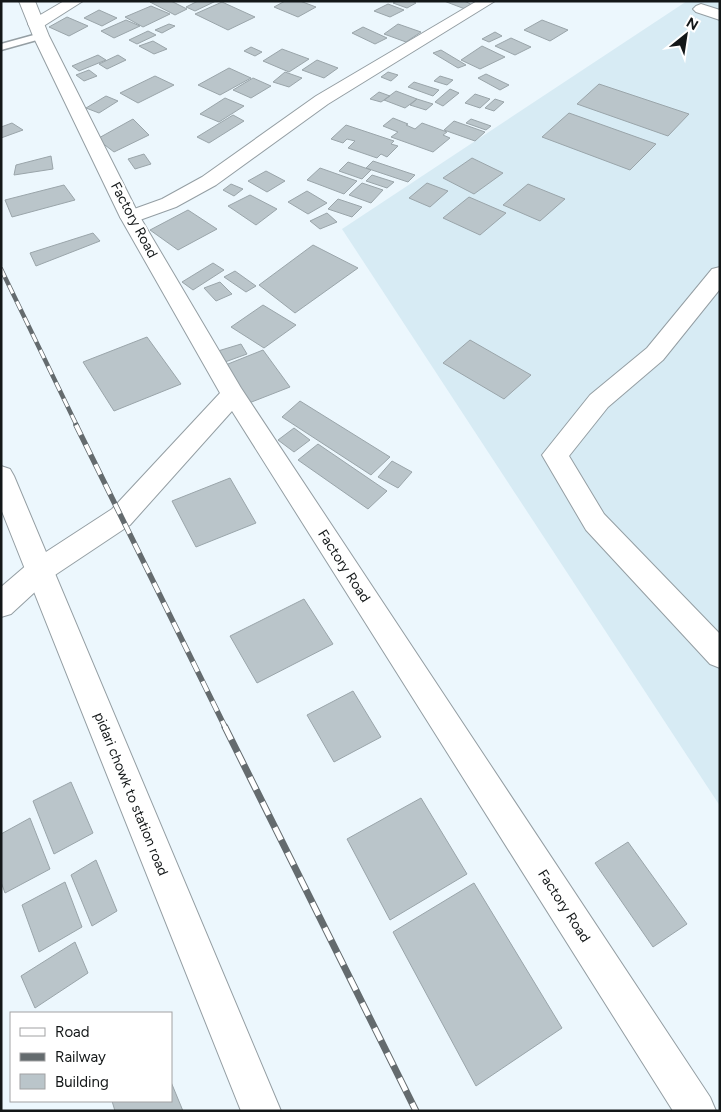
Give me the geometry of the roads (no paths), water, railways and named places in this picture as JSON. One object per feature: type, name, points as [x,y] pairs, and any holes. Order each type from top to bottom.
[{"type":"street","points":[[35,21],[76,1]]},
{"type":"street","points":[[130,217],[169,203],[209,182],[322,100],[488,1]]},
{"type":"street","points":[[701,9],[720,15]]},
{"type":"street","name":"Factory Road","points":[[35,21],[130,217],[232,394],[696,1111]]},
{"type":"street","points":[[720,274],[655,354],[599,401],[556,455],[595,522],[720,655]]},
{"type":"street","points":[[1,605],[39,571],[121,517],[232,394]]},
{"type":"street","name":"pidari chowk to station road","points":[[1,476],[261,1111]]},
{"type":"lane","points":[[1,47],[35,21]]},
{"type":"railway","points":[[1,269],[77,426]]},
{"type":"railway","points":[[76,425],[226,729]]},
{"type":"railway","points":[[225,727],[416,1111]]}]
